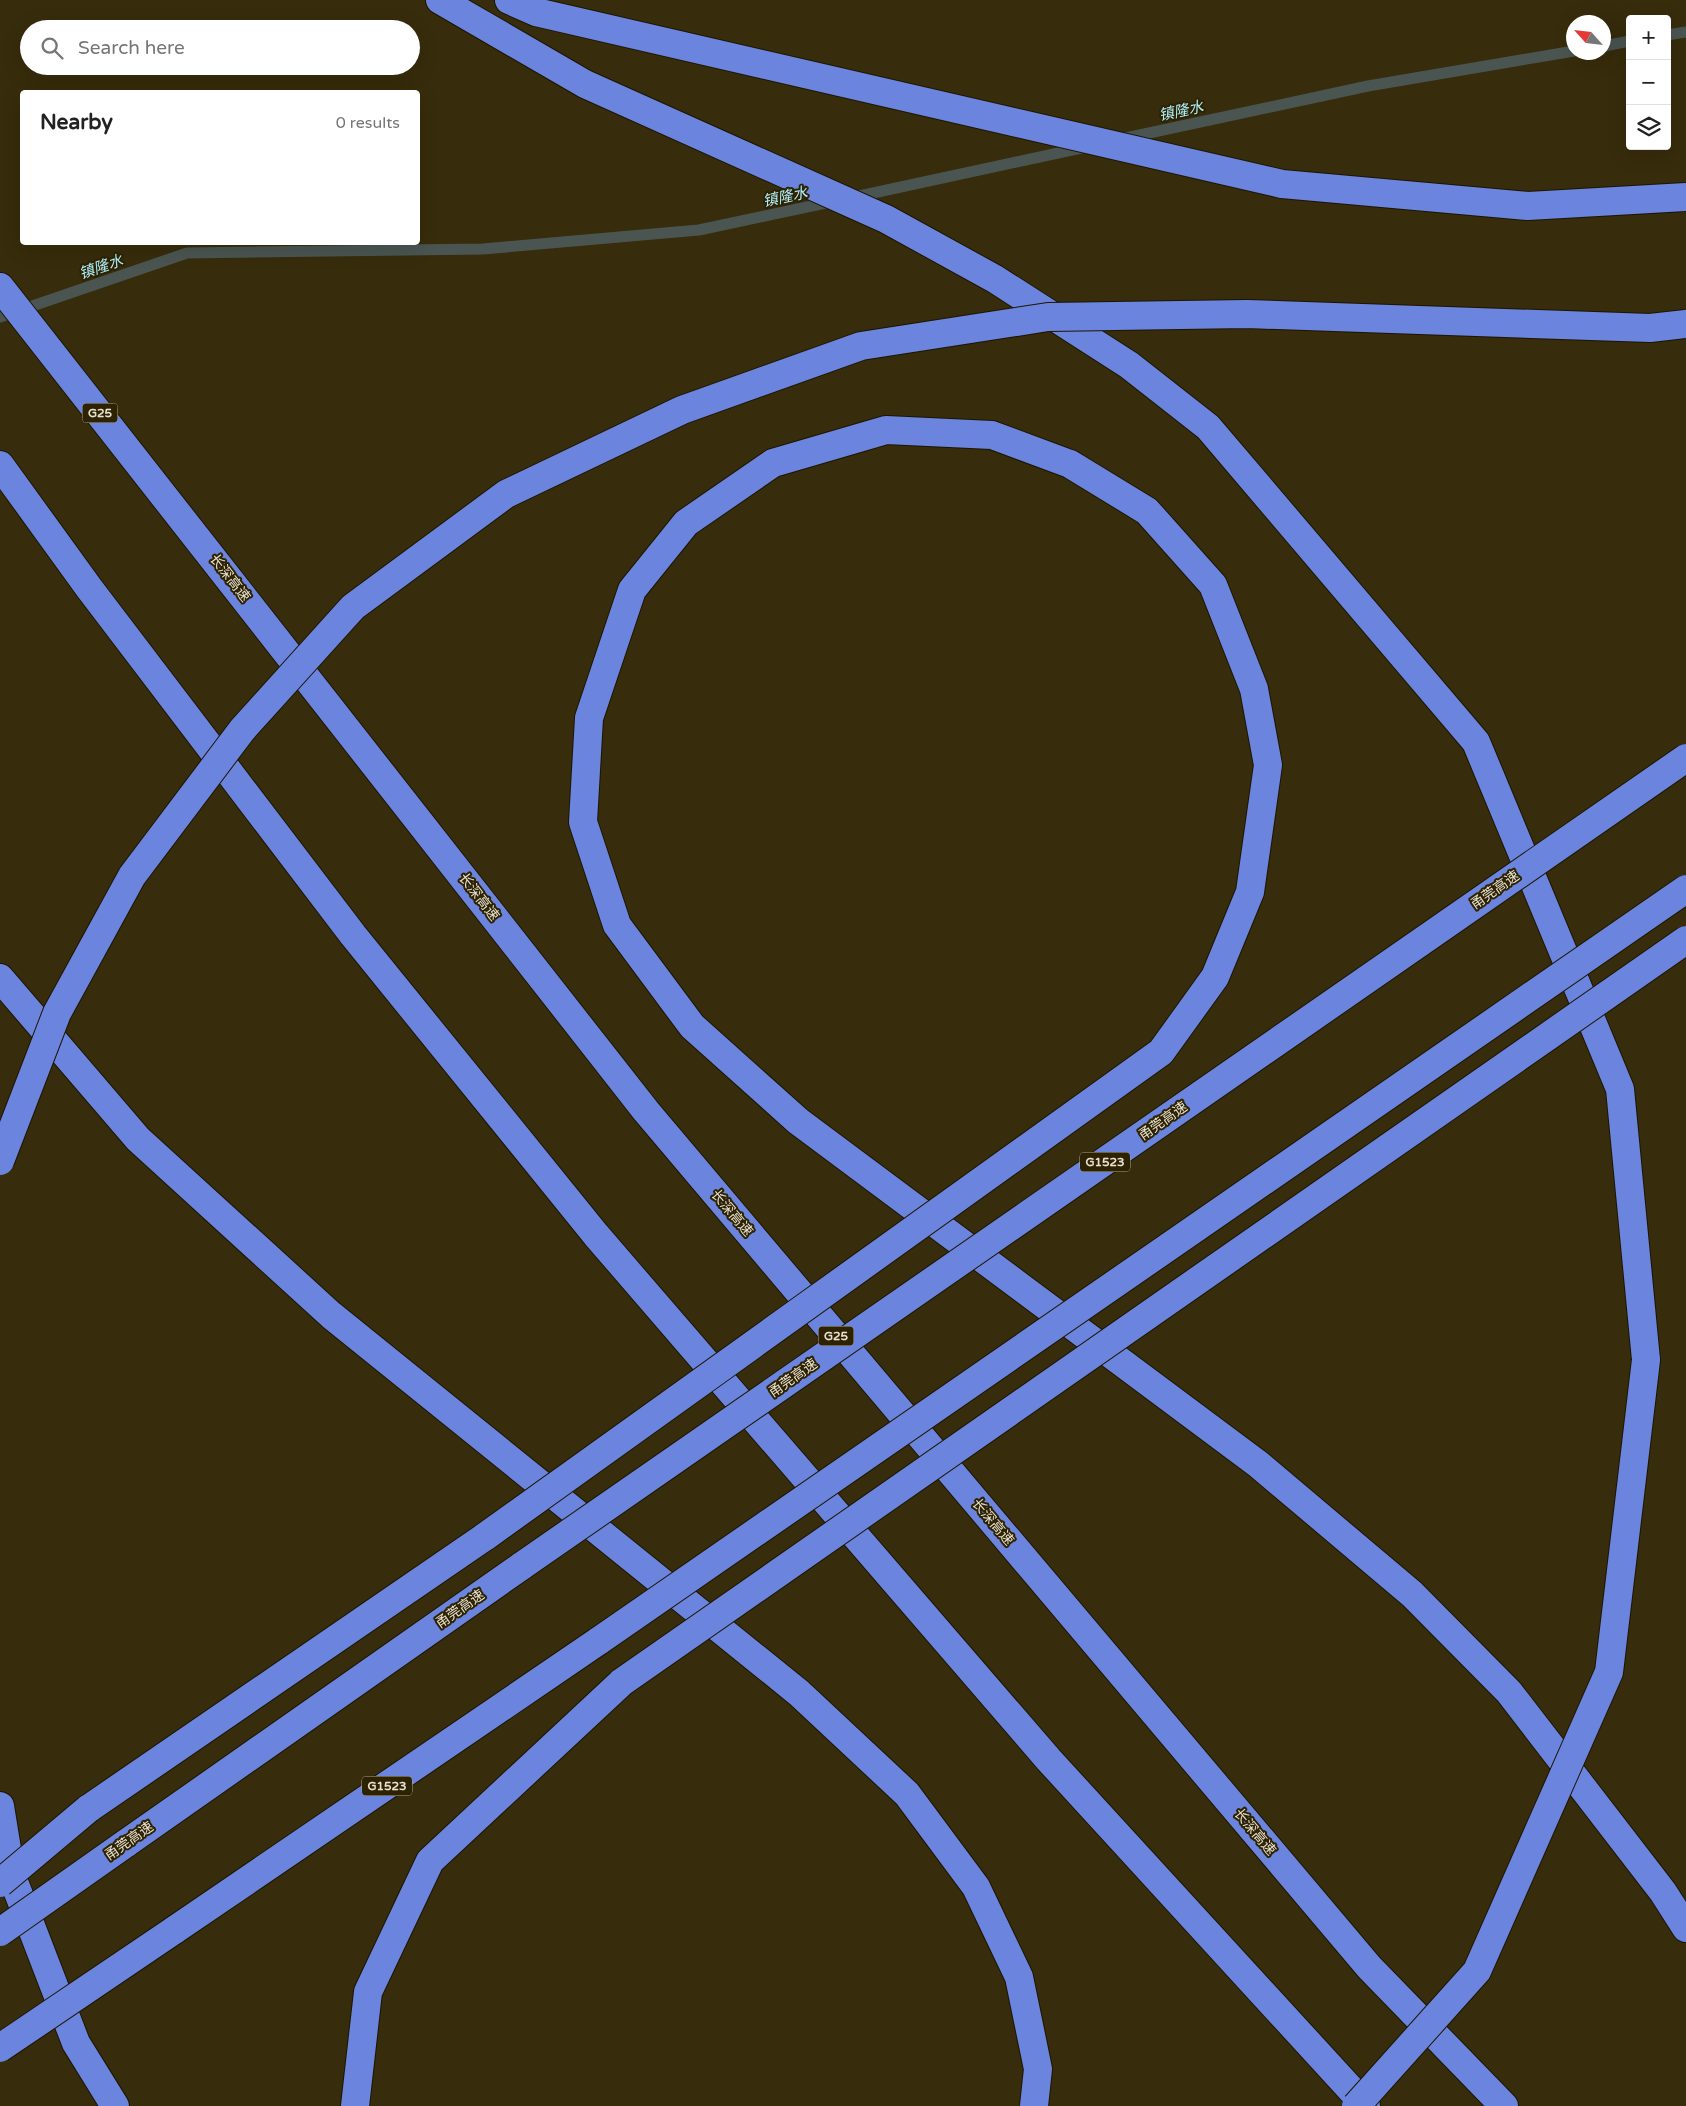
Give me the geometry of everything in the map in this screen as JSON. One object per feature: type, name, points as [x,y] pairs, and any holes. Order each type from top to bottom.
[{"type":"highway","points":[[440,0],[585,84],[886,219],[994,279],[1129,365],[1208,427],[1476,742],[1620,1089],[1646,1360],[1609,1672],[1478,1971],[1356,2106]]},
{"type":"highway","points":[[509,0],[536,12],[682,47],[1282,184],[1528,206],[1686,197]]},
{"type":"highway","name":"长深高速","points":[[0,287],[200,539],[646,1111],[1369,1967],[1504,2106]]},
{"type":"highway","points":[[0,1161],[57,1013],[132,876],[242,730],[353,607],[506,494],[682,410],[861,346],[1048,317],[1246,314],[1650,328],[1686,324]]},
{"type":"highway","points":[[0,1883],[88,1809],[486,1536],[1161,1052],[1215,977],[1250,892],[1268,766],[1254,689],[1213,585],[1147,511],[1070,464],[992,435],[886,430],[773,463],[686,523],[632,590],[590,718],[583,822],[617,925],[692,1026],[798,1121],[1258,1464],[1412,1594],[1509,1692],[1663,1892],[1686,1928]]},
{"type":"highway","points":[[0,465],[89,588],[353,935],[596,1235],[1049,1760],[1366,2106]]},
{"type":"highway","name":"甬莞高速","points":[[0,1932],[523,1565],[1686,758]]},
{"type":"highway","name":"G1523","points":[[0,2048],[600,1640],[1686,889]]},
{"type":"highway","points":[[355,2106],[368,1992],[430,1861],[622,1682],[1686,940]]},
{"type":"highway","points":[[0,978],[138,1139],[330,1316],[799,1692],[907,1794],[976,1887],[1019,1977],[1038,2069],[1034,2106]]},
{"type":"highway","points":[[0,1806],[11,1874],[76,2044],[116,2106]]},
{"type":"waterway","name":"镇隆水","points":[[1671,34],[1686,32]]},
{"type":"waterway","name":"镇隆水","points":[[1611,45],[1626,42]]},
{"type":"waterway","name":"镇隆水","points":[[1121,139],[1368,86],[1566,52]]},
{"type":"waterway","name":"镇隆水","points":[[850,198],[1086,147]]},
{"type":"waterway","name":"镇隆水","points":[[0,317],[187,253],[483,249],[699,230],[835,201]]}]
